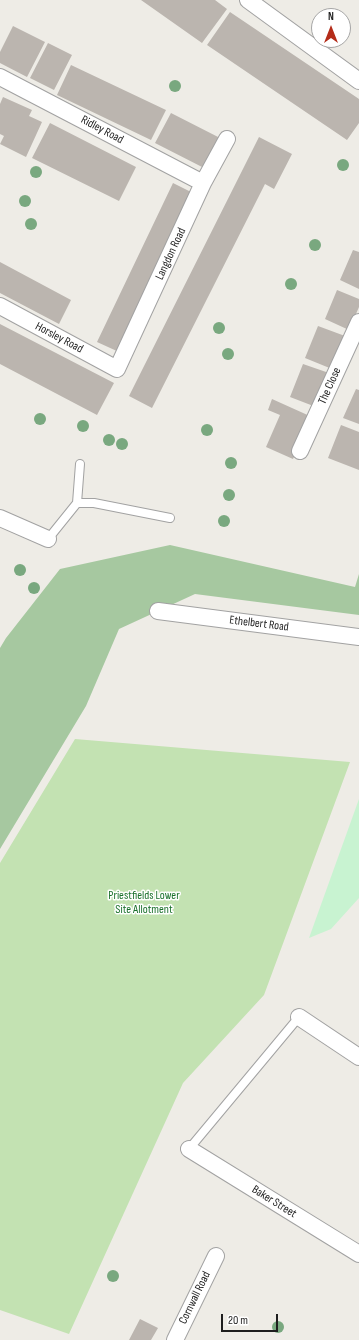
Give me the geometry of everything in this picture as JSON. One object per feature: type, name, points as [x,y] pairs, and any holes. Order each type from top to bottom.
[{"type":"street","points":[[248,0],[359,81]]},
{"type":"street","name":"Ridley Road","points":[[0,77],[203,183]]},
{"type":"street","name":"Langdon Road","points":[[117,369],[203,183],[227,139]]},
{"type":"street","name":"Horsley Road","points":[[0,306],[117,369]]},
{"type":"street","name":"The Close","points":[[300,451],[359,322]]},
{"type":"street","points":[[0,518],[48,539]]},
{"type":"street","name":"Ethelbert Road","points":[[158,611],[359,637]]},
{"type":"street","points":[[299,1017],[359,1057]]},
{"type":"street","name":"Baker Street","points":[[189,1149],[359,1254]]},
{"type":"street","name":"Cornwall Road","points":[[175,1340],[216,1256]]},
{"type":"lane","points":[[48,539],[77,503],[80,464]]},
{"type":"lane","points":[[77,503],[94,503],[170,518]]},
{"type":"lane","points":[[189,1149],[299,1017]]},
{"type":"green space","points":[[170,545],[355,587],[359,574],[359,615],[195,594],[119,629],[86,706],[0,849],[0,648],[6,638],[60,569]]},
{"type":"green space","name":"Priestfields Lower Site Allotment","points":[[75,739],[350,762],[264,995],[183,1083],[69,1334],[0,1310],[0,863]]},
{"type":"green space","points":[[359,799],[359,898],[331,929],[309,938]]},
{"type":"building","points":[[141,0],[215,0],[227,9],[202,43]]},
{"type":"building","points":[[230,12],[359,99],[359,123],[347,140],[207,45]]},
{"type":"building","points":[[13,26],[45,42],[27,77],[0,63],[0,52]]},
{"type":"building","points":[[48,43],[72,55],[54,90],[30,78]]},
{"type":"building","points":[[71,65],[166,110],[151,140],[57,95]]},
{"type":"building","points":[[3,97],[32,110],[29,116],[42,122],[26,157],[0,144],[4,136],[0,134],[0,104]]},
{"type":"building","points":[[171,113],[222,139],[206,169],[155,143]]},
{"type":"building","points":[[50,123],[136,167],[119,201],[32,158]]},
{"type":"building","points":[[259,137],[292,154],[274,189],[265,184],[152,408],[129,396]]},
{"type":"building","points":[[173,183],[195,194],[119,352],[97,342]]},
{"type":"building","points":[[353,250],[359,252],[359,289],[340,280]]},
{"type":"building","points":[[0,262],[71,300],[59,324],[0,293]]},
{"type":"building","points":[[337,290],[359,299],[359,307],[349,330],[325,319]]},
{"type":"building","points":[[0,324],[114,383],[97,415],[0,364]]},
{"type":"building","points":[[318,326],[345,336],[332,369],[305,358]]},
{"type":"building","points":[[303,364],[329,373],[316,407],[290,397]]},
{"type":"building","points":[[356,389],[359,390],[359,424],[343,418]]},
{"type":"building","points":[[272,399],[312,417],[293,459],[266,447],[280,415],[268,410]]},
{"type":"building","points":[[341,425],[359,432],[359,470],[328,458]]},
{"type":"building","points":[[140,1319],[158,1328],[151,1340],[129,1340]]}]
